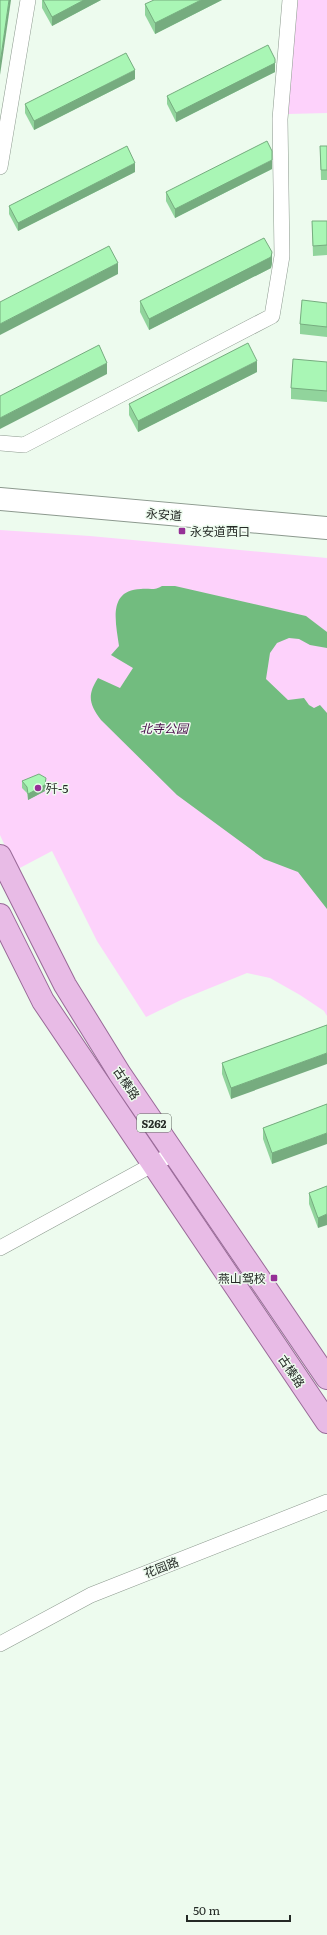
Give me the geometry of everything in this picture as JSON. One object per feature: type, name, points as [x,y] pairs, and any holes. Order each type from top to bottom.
[{"type":"main road","name":"永安道","points":[[0,499],[327,528]]},
{"type":"main road","name":"古榛路","points":[[0,856],[65,985],[120,1074],[327,1378]]},
{"type":"main road","name":"古榛路","points":[[0,915],[43,1001],[327,1422]]},
{"type":"street","points":[[0,168],[28,0]]},
{"type":"street","points":[[0,443],[24,445],[272,316],[282,256],[280,119],[290,0]]},
{"type":"street","points":[[0,1248],[174,1153]]},
{"type":"street","name":"花园路","points":[[0,1644],[91,1595],[327,1502]]},
{"type":"green space","points":[[296,0],[327,0],[327,113],[288,114]]},
{"type":"green space","name":"北寺公园","points":[[0,530],[90,536],[327,558],[327,1016],[324,1011],[300,995],[270,978],[247,973],[183,999],[146,1017],[97,941],[52,851],[16,870],[0,835]]},
{"type":"shaded area","points":[[162,586],[175,586],[306,616],[327,632],[327,648],[310,645],[299,639],[289,638],[277,643],[270,653],[266,679],[288,700],[304,698],[309,705],[314,708],[320,705],[327,713],[327,909],[298,872],[264,859],[177,795],[101,720],[94,709],[91,695],[94,684],[98,678],[120,688],[133,668],[111,655],[119,646],[116,628],[116,609],[118,601],[123,595],[130,591],[154,589]]},
{"type":"building","points":[[0,0],[9,0],[0,64]]},
{"type":"building","points":[[43,0],[84,0],[52,17]]},
{"type":"building","points":[[154,0],[201,0],[155,23],[145,4]]},
{"type":"building","points":[[268,45],[275,59],[275,63],[176,113],[167,96]]},
{"type":"building","points":[[126,53],[135,70],[34,121],[25,104]]},
{"type":"building","points":[[267,141],[272,151],[272,160],[175,209],[166,192]]},
{"type":"building","points":[[127,146],[135,163],[18,223],[9,206]]},
{"type":"building","points":[[320,146],[327,146],[327,170],[321,170]]},
{"type":"building","points":[[312,221],[327,221],[327,245],[313,246]]},
{"type":"building","points":[[264,238],[272,252],[271,257],[149,319],[140,301]]},
{"type":"building","points":[[109,246],[118,263],[0,324],[0,302]]},
{"type":"building","points":[[302,300],[327,303],[327,327],[300,324]]},
{"type":"building","points":[[248,343],[257,361],[138,421],[129,404]]},
{"type":"building","points":[[99,345],[107,363],[0,418],[0,396]]},
{"type":"building","points":[[293,359],[327,362],[327,391],[291,388]]},
{"type":"building","points":[[39,774],[46,778],[45,785],[28,794],[27,787],[22,781]]},
{"type":"building","points":[[327,1025],[327,1053],[231,1088],[222,1063]]},
{"type":"building","points":[[327,1104],[327,1133],[272,1153],[263,1128]]},
{"type":"building","points":[[327,1186],[327,1214],[318,1218],[309,1193]]},
{"type":"place","name":"永安道西口","points":[[182,531]]},
{"type":"place","name":"歼-5","points":[[38,788]]},
{"type":"place","name":"燕山驾校","points":[[274,1278]]}]
